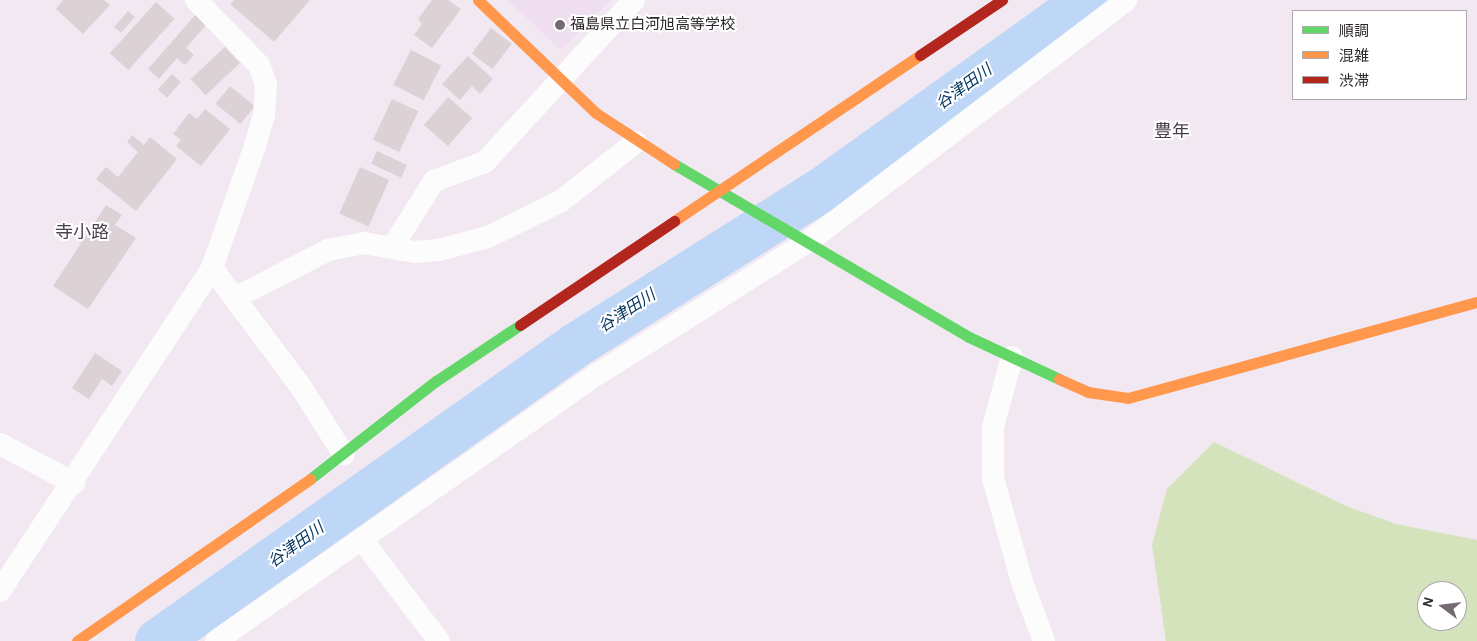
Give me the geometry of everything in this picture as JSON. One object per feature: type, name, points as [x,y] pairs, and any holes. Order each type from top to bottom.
[{"type":"street","points":[[0,591],[74,483],[212,268],[264,115],[266,85],[259,65],[244,46],[196,0]]},
{"type":"street","points":[[478,0],[562,80],[636,142],[719,192],[803,238],[969,337],[1088,392],[1128,398],[1477,302]]},
{"type":"street","points":[[393,246],[434,181],[485,162],[634,0]]},
{"type":"street","points":[[77,641],[344,455],[436,381],[1002,0]]},
{"type":"street","points":[[216,641],[363,541],[598,374],[803,238],[1126,0]]},
{"type":"street","points":[[237,297],[328,250],[364,243],[393,246],[415,252],[438,250],[526,221],[561,201],[636,142]]},
{"type":"street","points":[[212,268],[237,297],[344,455]]},
{"type":"street","points":[[1012,357],[994,427],[992,478],[1022,582],[1044,641]]},
{"type":"street","points":[[0,444],[74,483]]},
{"type":"street","points":[[363,541],[439,641]]},
{"type":"shaded area","name":"福島県立白河旭高等学校","points":[[508,0],[611,0],[561,50]]},
{"type":"green space","points":[[1214,442],[1346,506],[1396,524],[1477,540],[1477,641],[1166,641],[1152,545],[1167,489]]},
{"type":"building","points":[[63,0],[104,0],[110,5],[83,34],[56,9]]},
{"type":"building","points":[[234,0],[310,0],[274,42],[230,4]]},
{"type":"building","points":[[432,0],[448,0],[461,9],[432,48],[414,35],[422,24],[418,19]]},
{"type":"building","points":[[156,2],[175,19],[128,70],[110,53]]},
{"type":"building","points":[[128,11],[135,17],[121,33],[114,27]]},
{"type":"building","points":[[197,13],[208,23],[186,48],[194,55],[185,65],[177,58],[159,79],[148,69]]},
{"type":"building","points":[[491,28],[512,44],[493,69],[472,54]]},
{"type":"building","points":[[225,47],[240,63],[206,95],[191,79]]},
{"type":"building","points":[[411,50],[441,65],[424,100],[393,85]]},
{"type":"building","points":[[468,56],[493,79],[480,94],[472,86],[460,100],[442,84]]},
{"type":"building","points":[[172,74],[181,82],[167,98],[158,90]]},
{"type":"building","points":[[230,86],[255,106],[240,124],[216,104]]},
{"type":"building","points":[[448,97],[472,118],[448,146],[424,125]]},
{"type":"building","points":[[392,99],[418,111],[399,152],[373,140]]},
{"type":"building","points":[[205,109],[230,129],[201,166],[176,146],[181,140],[173,134],[189,113],[197,119]]},
{"type":"building","points":[[132,135],[144,145],[150,137],[177,159],[136,211],[96,179],[106,167],[118,177],[138,152],[127,142]]},
{"type":"building","points":[[377,151],[407,165],[401,178],[371,164]]},
{"type":"building","points":[[360,167],[389,180],[368,227],[339,214]]},
{"type":"building","points":[[106,205],[122,215],[115,225],[136,238],[88,309],[53,286]]},
{"type":"building","points":[[95,353],[122,371],[112,386],[102,379],[89,399],[72,388]]},
{"type":"waterway","name":"谷津田川","points":[[157,641],[575,345],[819,191],[1086,0]]},
{"type":"waterway","name":"谷津田川","points":[[174,632],[174,641]]},
{"type":"traffic: fast","points":[[674,164],[969,337],[1059,379]]},
{"type":"traffic: fast","points":[[310,479],[436,381],[520,325]]},
{"type":"traffic: slow","points":[[478,0],[596,113],[674,164]]},
{"type":"traffic: slow","points":[[674,221],[920,55]]},
{"type":"traffic: slow","points":[[1059,379],[1088,392],[1128,398],[1477,302]]},
{"type":"traffic: slow","points":[[77,641],[310,479]]},
{"type":"traffic: jam","points":[[920,55],[1002,0]]},
{"type":"traffic: jam","points":[[520,325],[674,221]]},
{"type":"place","name":"福島県立白河旭高等学校","points":[[560,25]]},
{"type":"district","name":"豊年","points":[[1172,132]]},
{"type":"district","name":"寺小路","points":[[82,233]]}]
